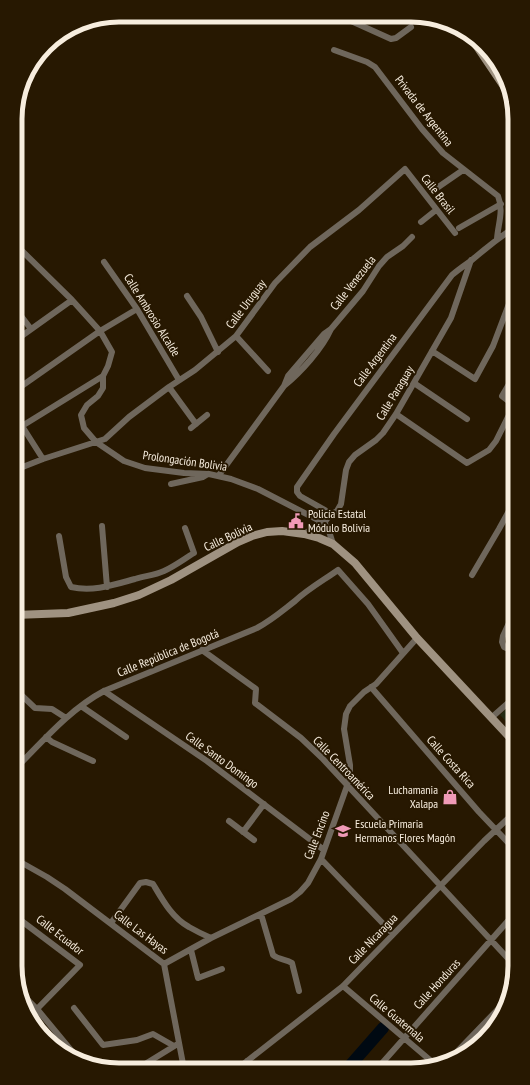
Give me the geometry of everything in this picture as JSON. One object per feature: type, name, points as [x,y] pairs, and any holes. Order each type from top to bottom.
[{"type":"main road","points":[[480,51],[500,80]]},
{"type":"main road","name":"Calle Bolivia","points":[[22,615],[68,613],[114,604],[139,595],[171,580],[238,542],[252,536],[267,532],[282,531],[304,534],[333,544],[355,562],[417,638],[508,736]]},
{"type":"street","points":[[353,22],[391,39],[396,38],[411,26]]},
{"type":"street","name":"Privada de Argentina","points":[[334,50],[367,62],[375,67],[437,147],[463,170],[498,196],[501,204]]},
{"type":"street","name":"Calle Brasil","points":[[404,169],[436,210],[457,230],[501,204]]},
{"type":"street","name":"Calle Uruguay","points":[[22,468],[105,439],[129,417],[218,352],[236,336],[275,283],[310,247],[359,210],[404,169]]},
{"type":"street","points":[[434,190],[463,170]]},
{"type":"street","points":[[497,239],[501,204]]},
{"type":"street","points":[[421,222],[436,210]]},
{"type":"street","name":"Calle Argentina","points":[[330,515],[325,510],[300,496],[297,492],[297,487],[334,434],[452,275],[508,232]]},
{"type":"street","name":"Calle Venezuela","points":[[219,475],[284,386],[292,380],[314,355],[327,337],[330,329],[363,291],[379,266],[412,237]]},
{"type":"street","name":"Prolongación Bolivia","points":[[22,251],[72,300],[100,331],[112,352],[103,376],[103,388],[98,396],[87,405],[81,415],[84,428],[96,442],[124,461],[139,466],[173,472],[219,475],[258,489],[324,523]]},
{"type":"street","name":"Calle Paraguay","points":[[304,534],[324,523],[330,515],[337,511],[341,504],[346,470],[350,462],[355,455],[383,433],[396,414],[451,318],[471,260]]},
{"type":"street","name":"Calle Ambrosio Alcalde","points":[[104,262],[138,309],[179,380]]},
{"type":"street","points":[[187,296],[201,317],[218,352]]},
{"type":"street","points":[[22,336],[72,300]]},
{"type":"street","points":[[432,352],[475,379],[493,346],[508,306]]},
{"type":"street","points":[[22,386],[100,331],[138,309]]},
{"type":"street","points":[[22,317],[31,329]]},
{"type":"street","points":[[236,336],[268,371]]},
{"type":"street","points":[[44,459],[22,426],[103,376]]},
{"type":"street","points":[[414,383],[466,419]]},
{"type":"street","points":[[508,386],[502,396],[508,401]]},
{"type":"street","points":[[169,387],[194,426],[207,416]]},
{"type":"street","points":[[396,414],[467,463],[489,450],[496,441],[508,418]]},
{"type":"street","points":[[171,484],[203,477],[209,474]]},
{"type":"street","points":[[472,575],[508,513]]},
{"type":"street","points":[[324,523],[328,528],[333,544]]},
{"type":"street","points":[[102,526],[107,587]]},
{"type":"street","points":[[59,536],[66,577],[71,587],[82,590],[107,587],[137,578],[151,576],[165,570],[194,553],[185,528]]},
{"type":"street","points":[[165,570],[171,580]]},
{"type":"street","name":"Calle República de Bogotá","points":[[22,762],[66,718],[92,697],[257,628],[270,621],[295,600],[338,570],[368,604],[403,653]]},
{"type":"street","points":[[508,625],[502,642],[504,647],[508,649]]},
{"type":"street","name":"Calle Encino","points":[[164,964],[211,938],[291,899],[308,883],[321,859],[350,774],[344,729],[346,714],[350,706],[364,692],[376,684],[417,638]]},
{"type":"street","name":"Calle Centroamérica","points":[[202,650],[256,689],[255,703],[300,738],[322,758],[508,959]]},
{"type":"street","name":"Calle Costa Rica","points":[[371,688],[508,843]]},
{"type":"street","name":"Calle Santo Domingo","points":[[104,691],[207,761],[324,850]]},
{"type":"street","points":[[22,696],[35,708],[52,709],[66,718]]},
{"type":"street","points":[[491,718],[508,704]]},
{"type":"street","points":[[81,706],[126,737]]},
{"type":"street","points":[[46,737],[52,742],[93,761]]},
{"type":"street","points":[[243,832],[264,804]]},
{"type":"street","name":"Calle Nicaragua","points":[[246,1063],[343,986],[508,819]]},
{"type":"street","points":[[229,821],[254,840]]},
{"type":"street","points":[[321,859],[393,934]]},
{"type":"street","name":"Calle Las Hayas","points":[[22,863],[47,877],[111,923],[164,964],[177,1045],[182,1063]]},
{"type":"street","points":[[111,923],[140,884],[146,882],[153,884],[169,909],[187,927],[211,938]]},
{"type":"street","points":[[261,914],[273,956],[292,963],[299,991]]},
{"type":"street","name":"Calle Ecuador","points":[[22,921],[80,964],[37,1009]]},
{"type":"street","name":"Calle Honduras","points":[[382,1063],[508,921]]},
{"type":"street","points":[[191,950],[198,978],[222,970]]},
{"type":"street","name":"Calle Guatemala","points":[[343,986],[431,1061]]},
{"type":"street","points":[[28,1000],[71,1050]]},
{"type":"street","points":[[74,1008],[103,1046],[137,1040],[153,1034],[177,1045]]},
{"type":"street","points":[[458,1051],[498,1009]]},
{"type":"street","points":[[147,1063],[177,1045]]},
{"type":"green space","points":[[508,707],[508,724],[500,715]]},
{"type":"waterway","points":[[352,1063],[383,1028]]},
{"type":"place","name":"Policía Estatal Módulo Bolivia","points":[[296,521]]},
{"type":"place","name":"Luchamania Xalapa","points":[[450,797]]},
{"type":"place","name":"Escuela Primaria Hermanos Flores Magón","points":[[343,831]]}]
